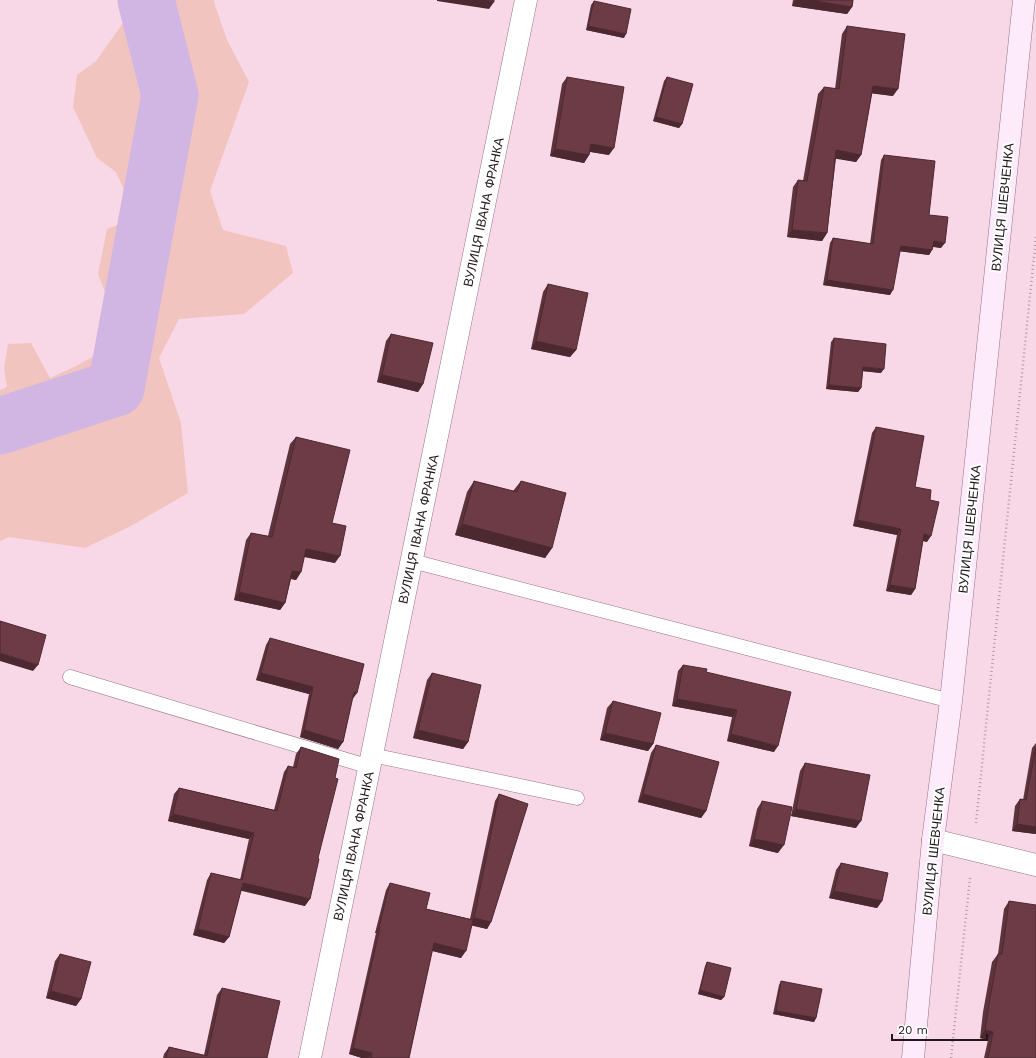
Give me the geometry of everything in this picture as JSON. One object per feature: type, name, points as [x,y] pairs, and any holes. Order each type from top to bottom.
[{"type":"street","name":"ВУЛИЦЯ ІВАНА ФРАНКА","points":[[310,1058],[526,0]]},
{"type":"street","name":"ВУЛИЦЯ ШЕВЧЕНКА","points":[[912,1058],[933,840],[951,701],[1024,0]]},
{"type":"street","points":[[933,840],[1036,865]]},
{"type":"lane","points":[[412,561],[951,701]]},
{"type":"lane","points":[[70,677],[371,761],[577,798]]},
{"type":"path","points":[[951,1058],[1036,236]]},
{"type":"shaded area","points":[[118,0],[214,0],[227,40],[249,82],[210,191],[223,230],[286,246],[293,273],[244,314],[179,319],[159,358],[181,423],[188,493],[131,526],[85,548],[9,537],[0,541],[0,390],[7,387],[4,368],[8,344],[31,343],[50,378],[76,366],[110,347],[115,319],[98,274],[107,229],[137,218],[116,172],[97,158],[73,107],[77,75],[96,61],[123,23]]},
{"type":"building","points":[[483,0],[494,0],[494,2]]},
{"type":"building","points":[[809,0],[853,0],[852,7]]},
{"type":"building","points":[[594,1],[631,9],[626,34],[588,26]]},
{"type":"building","points":[[847,26],[905,34],[898,89],[873,86],[861,155],[836,150],[827,233],[792,230],[798,180],[807,181],[824,87],[839,89]]},
{"type":"building","points":[[567,77],[624,87],[614,148],[591,144],[589,155],[555,149]]},
{"type":"building","points":[[667,77],[693,84],[682,124],[656,117]]},
{"type":"building","points":[[884,155],[935,161],[929,215],[948,217],[945,243],[934,241],[932,250],[901,246],[893,290],[827,280],[833,238],[873,244]]},
{"type":"building","points":[[548,284],[588,293],[576,350],[536,341]]},
{"type":"building","points":[[391,334],[433,343],[423,384],[382,375]]},
{"type":"building","points":[[834,338],[886,344],[884,369],[863,367],[861,388],[829,385]]},
{"type":"building","points":[[876,427],[924,436],[915,487],[931,490],[930,500],[939,502],[931,536],[924,534],[915,589],[890,585],[901,529],[857,520]]},
{"type":"building","points":[[296,437],[350,450],[332,523],[346,526],[340,556],[306,549],[301,572],[292,571],[285,603],[239,592],[251,533],[272,537]]},
{"type":"building","points":[[474,481],[517,492],[521,481],[566,493],[552,548],[462,524]]},
{"type":"building","points":[[0,621],[46,635],[38,665],[0,653]]},
{"type":"building","points":[[270,638],[364,664],[357,693],[354,692],[343,742],[304,730],[313,687],[261,673]]},
{"type":"building","points":[[683,665],[707,669],[706,672],[791,692],[778,746],[731,734],[737,710],[677,699]]},
{"type":"building","points":[[432,673],[481,685],[468,742],[418,730]]},
{"type":"building","points":[[613,701],[661,713],[653,744],[605,733]]},
{"type":"building","points":[[656,745],[719,762],[706,811],[643,794]]},
{"type":"building","points":[[301,747],[339,759],[335,778],[338,779],[318,858],[310,899],[243,883],[229,937],[198,929],[211,873],[242,880],[254,833],[173,814],[179,788],[277,811],[288,766],[296,768]]},
{"type":"building","points":[[1036,747],[1036,827],[1017,824],[1020,799],[1026,800]]},
{"type":"building","points":[[805,763],[870,775],[861,821],[796,809]]},
{"type":"building","points":[[499,794],[528,804],[491,922],[474,918]]},
{"type":"building","points":[[762,801],[792,807],[784,845],[754,839]]},
{"type":"building","points":[[841,863],[888,873],[882,901],[834,891]]},
{"type":"building","points":[[390,883],[430,893],[426,909],[473,920],[466,951],[434,943],[409,1058],[371,1058],[372,1053],[353,1048]]},
{"type":"building","points":[[1009,901],[1036,905],[1036,1058],[988,1058],[993,1032],[985,1030],[998,954],[1002,954]]},
{"type":"building","points":[[60,954],[91,962],[81,999],[51,991]]},
{"type":"building","points":[[707,962],[731,968],[724,997],[700,990]]},
{"type":"building","points":[[781,981],[822,989],[816,1018],[776,1011]]},
{"type":"building","points":[[222,988],[280,1001],[267,1058],[166,1058],[169,1047],[207,1056]]},
{"type":"waterway","points":[[0,426],[116,388],[170,95],[146,0]]}]
